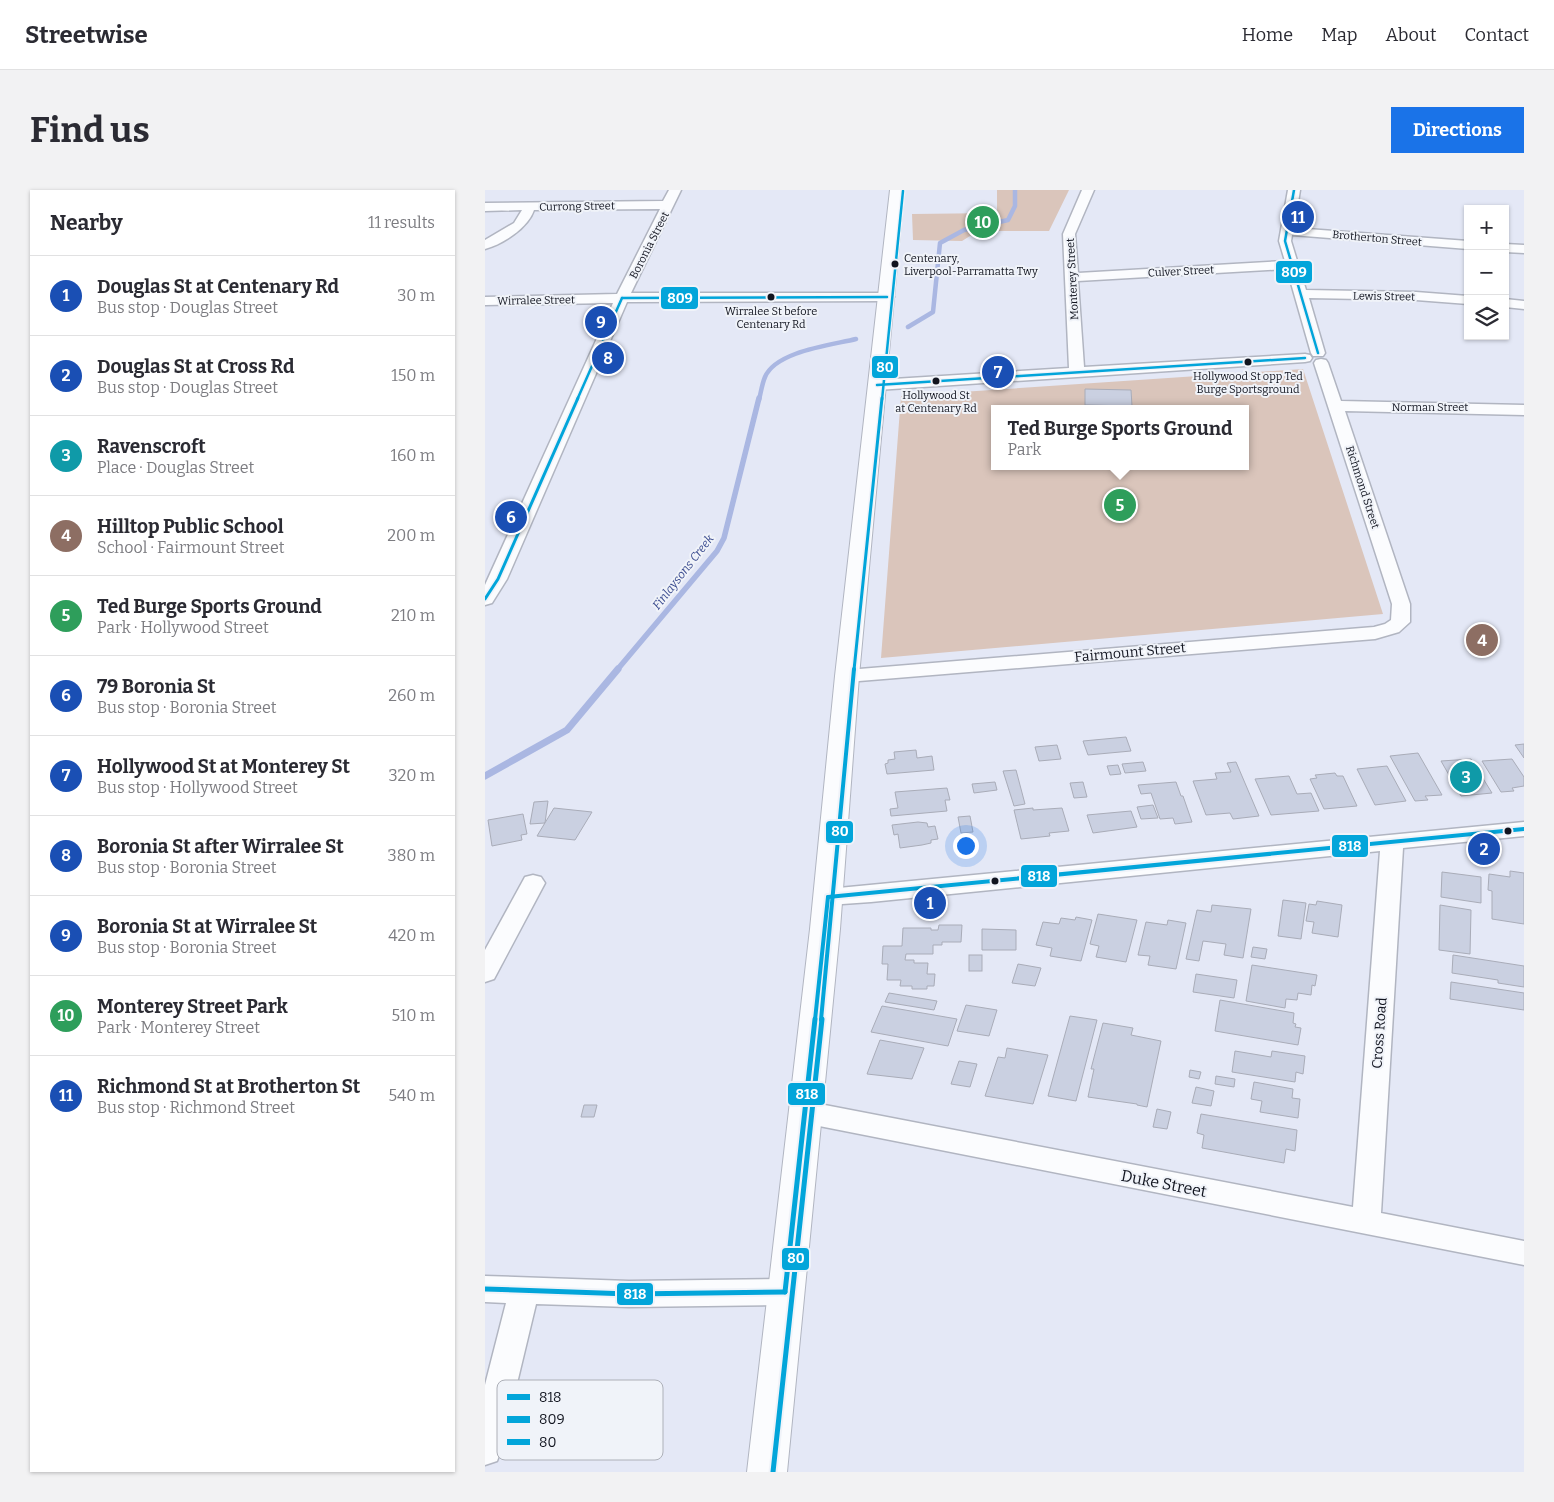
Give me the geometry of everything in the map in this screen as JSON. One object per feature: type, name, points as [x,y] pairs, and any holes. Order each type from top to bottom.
[{"type":"main road","points":[[767,1472],[827,897],[847,676],[897,190]]},
{"type":"street","name":"Boronia Street","points":[[485,599],[498,579],[622,298],[675,190]]},
{"type":"street","name":"Monterey Street","points":[[1077,372],[1069,234],[1088,190]]},
{"type":"street","name":"Richmond Street","points":[[1294,190],[1285,231],[1285,241],[1291,265],[1301,294],[1315,358],[1337,406],[1402,611]]},
{"type":"street","name":"Currong Street","points":[[486,208],[669,205]]},
{"type":"street","points":[[485,246],[518,226],[525,218],[529,207]]},
{"type":"street","name":"Brotherton Street","points":[[1285,231],[1464,245]]},
{"type":"street","points":[[1509,248],[1524,249]]},
{"type":"street","name":"Culver Street","points":[[1071,277],[1291,265]]},
{"type":"street","name":"Lewis Street","points":[[1301,294],[1415,296],[1464,300]]},
{"type":"street","name":"Wirralee Street","points":[[485,300],[887,297]]},
{"type":"street","points":[[1509,303],[1524,305]]},
{"type":"street","points":[[877,386],[1315,358]]},
{"type":"street","name":"Norman Street","points":[[1337,406],[1524,410]]},
{"type":"street","name":"Fairmount Street","points":[[847,676],[1375,633],[1392,628],[1400,622],[1402,611]]},
{"type":"street","points":[[827,897],[1524,829]]},
{"type":"street","name":"Cross Road","points":[[1367,1223],[1392,843]]},
{"type":"street","points":[[485,973],[533,883]]},
{"type":"street","name":"Duke Street","points":[[804,1112],[1524,1252]]},
{"type":"street","points":[[485,1289],[629,1294],[785,1292]]},
{"type":"street","points":[[502,1380],[524,1291]]},
{"type":"street","points":[[485,1450],[497,1401]]},
{"type":"shaded area","points":[[997,190],[1069,190],[1049,231],[978,231],[962,241],[913,240],[912,214],[997,213]]},
{"type":"shaded area","points":[[1303,369],[1383,614],[881,658],[901,396]]},
{"type":"building","points":[[1085,389],[1131,390],[1132,405],[1085,405]]},
{"type":"building","points":[[1126,737],[1131,751],[1088,755],[1083,741]]},
{"type":"building","points":[[1524,744],[1524,758],[1515,745]]},
{"type":"building","points":[[1057,745],[1061,759],[1039,761],[1035,747]]},
{"type":"building","points":[[916,750],[917,758],[932,756],[934,770],[887,774],[885,764],[888,763],[888,760],[895,759],[894,752]]},
{"type":"building","points":[[1418,753],[1442,795],[1425,796],[1428,800],[1415,801],[1390,756]]},
{"type":"building","points":[[1471,759],[1492,793],[1461,796],[1441,761]]},
{"type":"building","points":[[1512,759],[1524,777],[1524,786],[1512,788],[1514,791],[1501,792],[1482,761]]},
{"type":"building","points":[[1143,762],[1146,771],[1125,773],[1122,764]]},
{"type":"building","points":[[1236,762],[1259,816],[1233,819],[1230,813],[1206,815],[1193,781],[1217,779],[1215,773],[1231,772],[1227,763]]},
{"type":"building","points":[[1118,765],[1121,774],[1110,775],[1107,766]]},
{"type":"building","points":[[1387,766],[1406,801],[1375,805],[1357,769]]},
{"type":"building","points":[[1016,770],[1025,804],[1014,806],[1003,771]]},
{"type":"building","points":[[1335,773],[1337,776],[1343,776],[1357,806],[1324,809],[1310,779],[1317,778],[1315,775]]},
{"type":"building","points":[[1289,776],[1297,794],[1311,793],[1319,811],[1271,815],[1255,779]]},
{"type":"building","points":[[995,782],[997,790],[974,793],[972,784]]},
{"type":"building","points":[[1083,782],[1087,797],[1074,798],[1070,783]]},
{"type":"building","points":[[1176,782],[1192,822],[1175,824],[1173,818],[1160,819],[1151,793],[1141,794],[1138,785]]},
{"type":"building","points":[[947,788],[950,800],[945,800],[947,811],[891,816],[890,809],[898,808],[895,792]]},
{"type":"building","points":[[548,801],[545,823],[530,824],[534,802]]},
{"type":"building","points":[[1153,805],[1158,818],[1141,819],[1137,807]]},
{"type":"building","points":[[554,808],[592,812],[575,840],[537,836]]},
{"type":"building","points":[[1033,808],[1033,810],[1062,808],[1069,831],[1049,833],[1050,836],[1021,839],[1014,810]]},
{"type":"building","points":[[1131,811],[1137,827],[1093,833],[1087,815]]},
{"type":"building","points":[[523,814],[527,834],[521,835],[522,840],[492,846],[488,820]]},
{"type":"building","points":[[970,816],[973,832],[961,833],[958,817]]},
{"type":"building","points":[[918,822],[927,823],[928,827],[935,826],[938,839],[931,840],[931,843],[900,848],[898,834],[894,835],[892,825]]},
{"type":"building","points":[[1510,871],[1524,873],[1524,924],[1492,919],[1492,891],[1488,890],[1489,874],[1510,877]]},
{"type":"building","points":[[1442,872],[1481,877],[1481,903],[1441,897]]},
{"type":"building","points":[[1283,900],[1306,903],[1301,939],[1278,936]]},
{"type":"building","points":[[1317,901],[1342,905],[1338,937],[1312,933],[1314,922],[1306,921],[1309,904],[1316,905]]},
{"type":"building","points":[[1212,905],[1251,909],[1243,958],[1224,955],[1226,944],[1203,941],[1199,961],[1186,959],[1197,910],[1211,912]]},
{"type":"building","points":[[1440,905],[1471,910],[1470,954],[1439,950]]},
{"type":"building","points":[[1098,914],[1137,920],[1126,962],[1096,957],[1099,946],[1090,944]]},
{"type":"building","points":[[1076,917],[1092,920],[1081,961],[1050,956],[1052,948],[1036,945],[1043,922],[1059,924],[1061,918],[1075,920]]},
{"type":"building","points":[[1168,920],[1186,923],[1176,969],[1148,965],[1150,956],[1138,955],[1146,922],[1167,925]]},
{"type":"building","points":[[939,925],[962,925],[961,942],[942,942],[942,945],[933,945],[933,954],[906,954],[905,960],[914,960],[914,963],[928,963],[927,974],[935,974],[934,986],[927,986],[927,989],[912,989],[912,986],[900,986],[901,980],[887,980],[888,964],[882,964],[883,946],[902,946],[903,928],[931,928],[931,930],[938,930]]},
{"type":"building","points":[[982,929],[1016,930],[1016,950],[982,950]]},
{"type":"building","points":[[1253,947],[1267,949],[1265,959],[1251,957]]},
{"type":"building","points":[[969,955],[982,955],[982,971],[969,971]]},
{"type":"building","points":[[1453,955],[1524,966],[1524,987],[1498,983],[1498,980],[1452,973]]},
{"type":"building","points":[[1018,964],[1041,968],[1035,986],[1012,983]]},
{"type":"building","points":[[1252,965],[1317,975],[1315,986],[1312,985],[1311,995],[1298,993],[1297,1000],[1286,999],[1285,1008],[1246,1001]]},
{"type":"building","points":[[1196,974],[1237,980],[1234,998],[1193,992]]},
{"type":"building","points":[[1451,982],[1524,993],[1524,1010],[1450,999]]},
{"type":"building","points":[[889,993],[937,1001],[934,1010],[885,1002]]},
{"type":"building","points":[[1220,1000],[1294,1013],[1293,1023],[1296,1024],[1295,1027],[1301,1028],[1298,1045],[1215,1031]]},
{"type":"building","points":[[966,1005],[997,1010],[989,1036],[957,1031]]},
{"type":"building","points":[[882,1006],[957,1019],[948,1046],[871,1032]]},
{"type":"building","points":[[1070,1016],[1097,1020],[1076,1101],[1048,1096]]},
{"type":"building","points":[[1103,1023],[1133,1028],[1131,1035],[1161,1041],[1147,1107],[1088,1097],[1094,1069],[1091,1069]]},
{"type":"building","points":[[880,1040],[924,1048],[912,1079],[867,1074]]},
{"type":"building","points":[[1007,1048],[1048,1055],[1033,1104],[985,1096],[998,1057],[1005,1058]]},
{"type":"building","points":[[1235,1051],[1271,1057],[1272,1051],[1305,1056],[1303,1074],[1296,1072],[1295,1082],[1232,1072]]},
{"type":"building","points":[[959,1061],[977,1064],[970,1087],[951,1084]]},
{"type":"building","points":[[1190,1070],[1201,1072],[1199,1079],[1189,1077]]},
{"type":"building","points":[[1216,1076],[1235,1079],[1234,1087],[1215,1084]]},
{"type":"building","points":[[1254,1082],[1293,1089],[1292,1098],[1300,1099],[1298,1118],[1260,1112],[1262,1101],[1251,1099]]},
{"type":"building","points":[[1196,1087],[1214,1091],[1211,1106],[1192,1103]]},
{"type":"building","points":[[584,1105],[597,1105],[594,1117],[581,1117]]},
{"type":"building","points":[[1157,1109],[1171,1112],[1167,1129],[1153,1127]]},
{"type":"building","points":[[1201,1114],[1297,1130],[1295,1151],[1286,1149],[1284,1163],[1202,1148],[1204,1135],[1197,1133]]},
{"type":"waterway","name":"Finlaysons Creek","points":[[908,327],[933,312],[940,243],[964,230],[1008,220],[1015,206],[1015,190]]},
{"type":"waterway","name":"Finlaysons Creek","points":[[759,400],[765,377],[771,368],[780,361],[806,350],[856,339]]},
{"type":"waterway","name":"Finlaysons Creek","points":[[617,670],[717,551],[724,538],[759,398]]},
{"type":"waterway","name":"Finlaysons Creek","points":[[485,776],[567,730],[618,669]]},
{"type":"transit line","name":"809","points":[[1294,190],[1285,241],[1318,353]]},
{"type":"transit line","name":"80","points":[[773,1472],[831,930],[853,677],[903,191]]},
{"type":"transit line","name":"809","points":[[622,298],[887,297]]},
{"type":"transit line","name":"809","points":[[485,599],[498,579],[622,298]]},
{"type":"transit line","name":"809","points":[[877,385],[1305,358]]},
{"type":"transit line","name":"818","points":[[828,897],[1524,829]]},
{"type":"transit line","name":"818","points":[[785,1292],[828,897]]},
{"type":"transit line","name":"818","points":[[485,1289],[629,1294],[785,1292]]},
{"type":"place","name":"Richmond St at Brotherton St","points":[[1298,217]]},
{"type":"place","name":"Monterey Street Park","points":[[983,222]]},
{"type":"place","name":"Centenary, Liverpool-Parramatta Twy","points":[[895,264]]},
{"type":"place","name":"Wirralee St before Centenary Rd","points":[[771,297]]},
{"type":"place","name":"Boronia St at Wirralee St","points":[[601,322]]},
{"type":"place","name":"Boronia St after Wirralee St","points":[[608,358]]},
{"type":"place","name":"Hollywood St opp Ted Burge Sportsground","points":[[1248,362]]},
{"type":"place","name":"Hollywood St at Monterey St","points":[[998,372]]},
{"type":"place","name":"Hollywood St at Centenary Rd","points":[[936,381]]},
{"type":"place","name":"Ted Burge Sports Ground","points":[[1120,505]]},
{"type":"place","name":"79 Boronia St","points":[[511,517]]},
{"type":"place","name":"Hilltop Public School","points":[[1482,640]]},
{"type":"place","name":"Ravenscroft","points":[[1466,777]]},
{"type":"place","name":"Douglas St at Cross Rd","points":[[1484,849]]},
{"type":"place","name":"Douglas St at Centenary Rd","points":[[930,903]]}]
